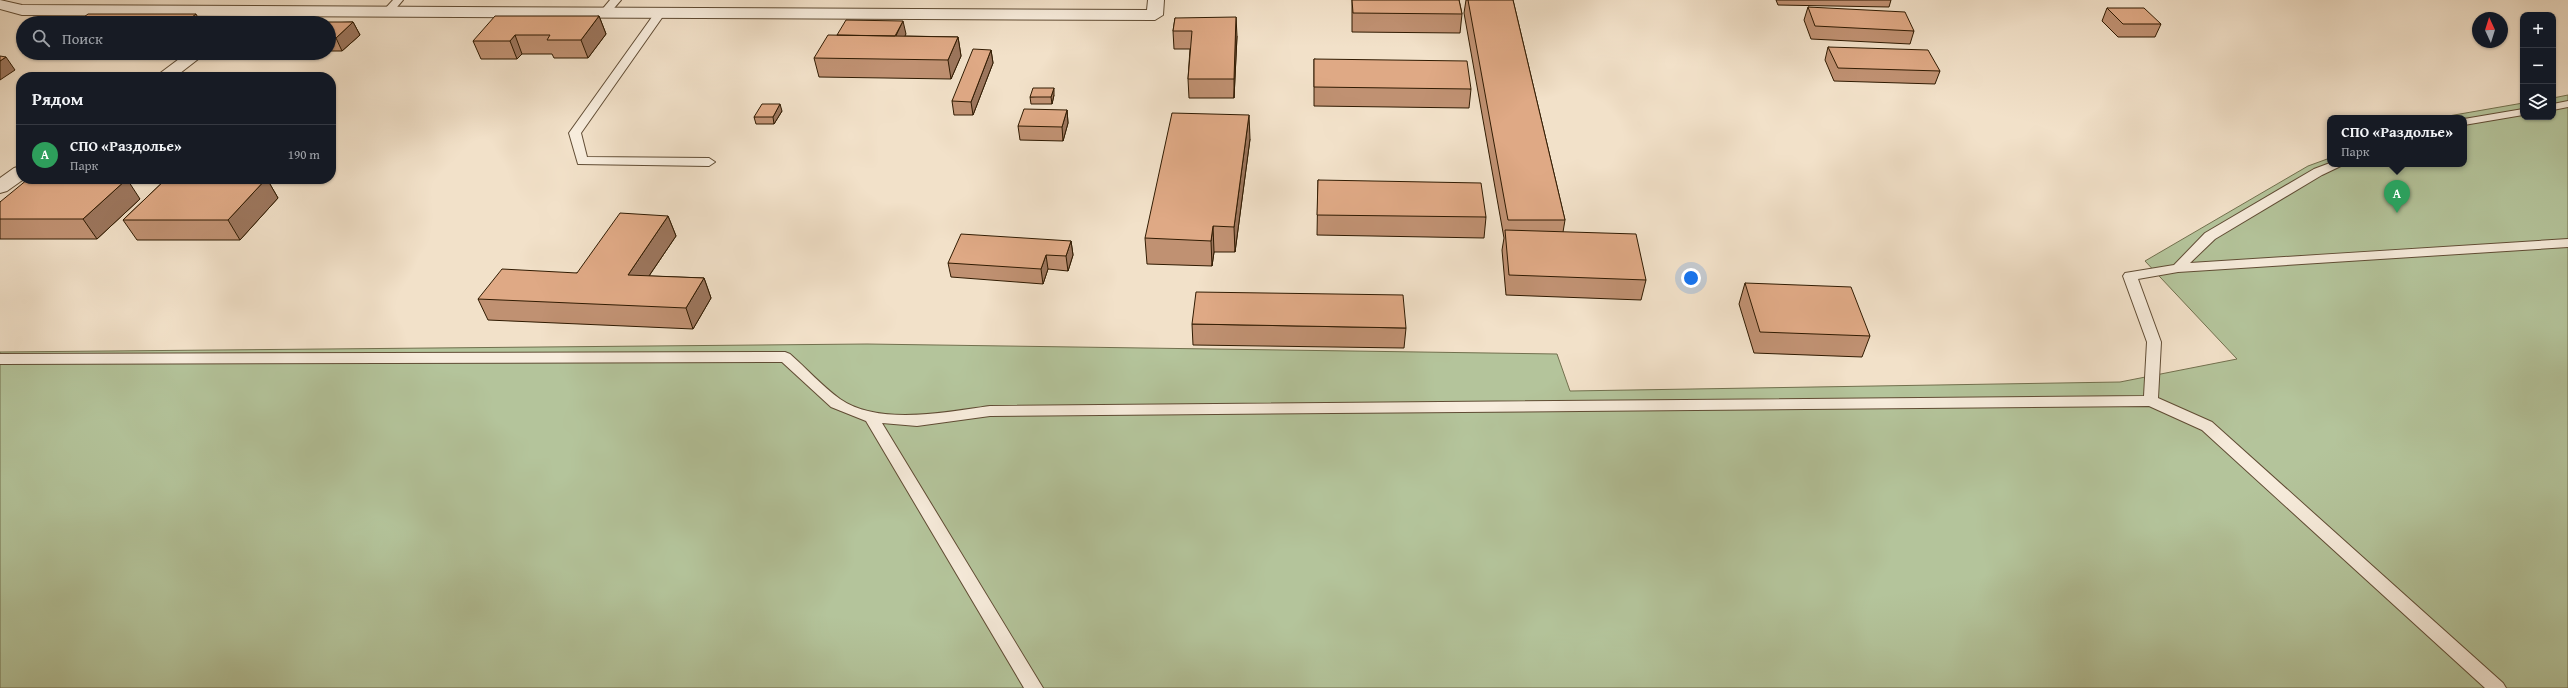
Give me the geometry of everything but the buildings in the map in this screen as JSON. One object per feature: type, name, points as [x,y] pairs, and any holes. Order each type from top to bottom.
[{"type":"street","points":[[0,4],[22,10],[249,11],[393,5],[605,12],[1155,7]]},
{"type":"street","points":[[243,16],[249,11]]},
{"type":"street","points":[[171,72],[188,60]]},
{"type":"street","points":[[0,187],[16,176]]},
{"type":"lane","points":[[605,12],[616,0]]},
{"type":"lane","points":[[661,12],[575,133],[582,161],[709,162]]},
{"type":"lane","points":[[2556,106],[2568,104]]},
{"type":"lane","points":[[2467,121],[2520,113]]},
{"type":"lane","points":[[2178,268],[2210,236],[2318,172],[2331,167]]},
{"type":"lane","points":[[2151,401],[2154,342],[2130,276],[2178,268],[2568,243]]},
{"type":"lane","points":[[0,359],[785,357],[836,403],[871,417],[917,421],[990,411],[2151,401],[2207,426],[2497,688]]},
{"type":"lane","points":[[871,417],[1034,688]]},
{"type":"green space","points":[[2568,95],[2568,688],[0,688],[0,352],[867,344],[1557,354],[1570,391],[2120,382],[2237,359],[2145,261],[2308,166],[2327,159],[2327,167],[2467,167],[2467,115],[2454,115],[2520,104],[2520,120],[2556,120],[2556,97]]},
{"type":"place","name":"СПО «Раздолье»","points":[[2397,213]]}]
